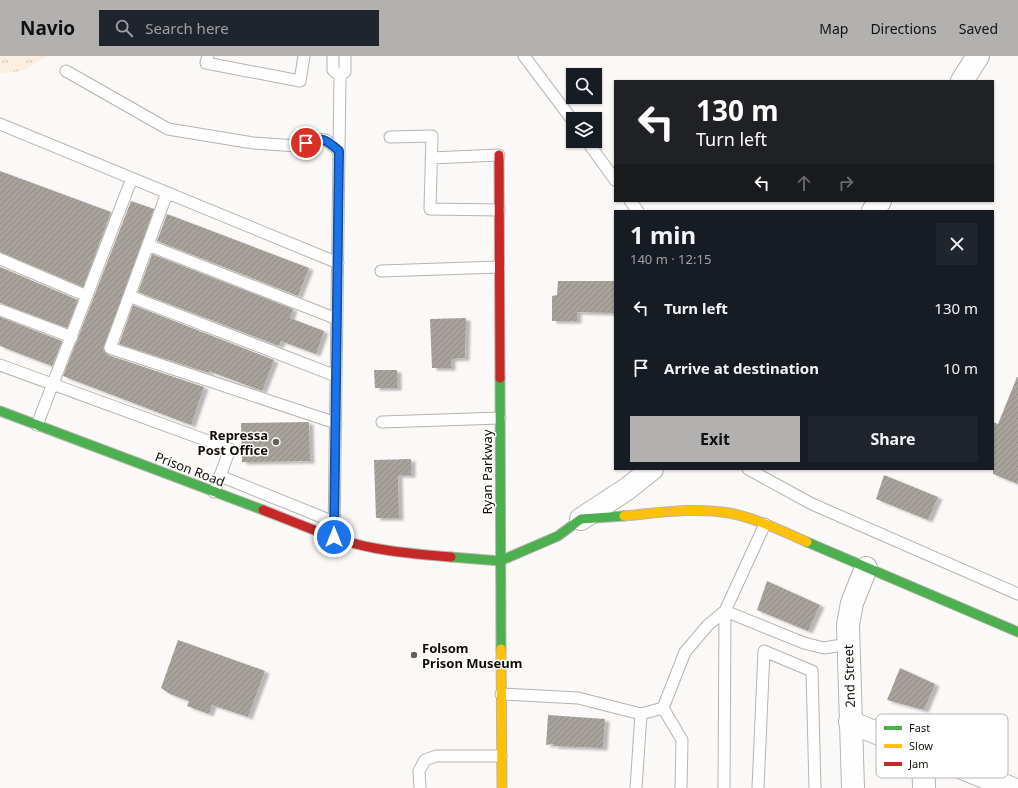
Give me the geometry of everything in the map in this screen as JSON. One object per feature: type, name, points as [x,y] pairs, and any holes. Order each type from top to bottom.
[{"type":"street","points":[[963,80],[978,56]]},
{"type":"street","name":"Ryan Parkway","points":[[499,155],[502,788]]},
{"type":"street","name":"Prison Road","points":[[0,411],[334,537],[373,548],[410,554],[500,561]]},
{"type":"street","points":[[500,561],[558,536],[627,489],[651,470]]},
{"type":"street","points":[[581,519],[699,510],[729,513],[765,524],[1018,632]]},
{"type":"street","name":"2nd Street","points":[[853,788],[848,625],[852,603],[866,568]]},
{"type":"street","points":[[850,722],[876,733]]},
{"type":"street","points":[[924,778],[924,788]]},
{"type":"street","points":[[987,778],[1012,788]]},
{"type":"lane","points":[[208,56],[206,63],[300,81],[304,56]]},
{"type":"lane","points":[[333,56],[333,70],[340,76]]},
{"type":"lane","points":[[340,76],[345,72],[345,56]]},
{"type":"lane","points":[[524,56],[566,112]]},
{"type":"lane","points":[[66,71],[168,129],[253,143],[297,146],[314,139],[326,140],[339,151]]},
{"type":"lane","points":[[334,537],[340,76]]},
{"type":"lane","points":[[0,124],[338,263]]},
{"type":"lane","points":[[390,137],[432,136],[430,209],[499,210]]},
{"type":"lane","points":[[592,148],[614,179]]},
{"type":"lane","points":[[431,158],[499,155]]},
{"type":"lane","points":[[37,425],[54,385],[132,178]]},
{"type":"lane","points":[[167,193],[110,348],[336,423]]},
{"type":"lane","points":[[631,202],[637,210]]},
{"type":"lane","points":[[148,245],[337,319]]},
{"type":"lane","points":[[0,260],[88,296]]},
{"type":"lane","points":[[381,271],[499,267]]},
{"type":"lane","points":[[129,296],[336,376]]},
{"type":"lane","points":[[0,310],[72,337]]},
{"type":"lane","points":[[0,366],[230,449],[214,492]]},
{"type":"lane","points":[[382,422],[500,418]]},
{"type":"lane","points":[[750,470],[812,504],[1018,594]]},
{"type":"lane","points":[[220,476],[334,522]]},
{"type":"lane","points":[[724,788],[725,611],[765,524]]},
{"type":"lane","points":[[725,611],[804,643],[824,648],[848,644]]},
{"type":"lane","points":[[663,708],[685,652],[708,625],[725,611]]},
{"type":"lane","points":[[758,788],[764,652],[812,671],[815,788]]},
{"type":"lane","points":[[501,694],[578,698],[641,714],[663,708]]},
{"type":"lane","points":[[663,708],[682,740],[681,788]]},
{"type":"lane","points":[[636,788],[641,714]]},
{"type":"lane","points":[[420,788],[419,771],[425,760],[436,756],[501,756]]},
{"type":"green space","points":[[0,56],[48,56],[26,69],[0,73]]},
{"type":"building","points":[[0,171],[111,212],[83,287],[0,252]]},
{"type":"building","points":[[131,201],[154,209],[103,350],[108,355],[204,387],[191,425],[63,376]]},
{"type":"building","points":[[167,214],[309,268],[298,296],[157,241]]},
{"type":"building","points":[[152,254],[293,309],[290,318],[324,331],[316,354],[281,341],[279,346],[138,292]]},
{"type":"building","points":[[0,267],[78,300],[67,328],[0,303]]},
{"type":"building","points":[[558,281],[614,281],[614,313],[577,312],[577,321],[552,321],[552,296],[557,295]]},
{"type":"building","points":[[133,305],[274,360],[262,391],[209,371],[209,373],[119,344]]},
{"type":"building","points":[[0,317],[62,341],[52,366],[0,346]]},
{"type":"building","points":[[466,318],[465,358],[451,359],[451,368],[432,368],[430,319]]},
{"type":"building","points":[[374,370],[397,370],[397,388],[375,388]]},
{"type":"building","points":[[1018,377],[1018,484],[993,474],[994,422],[998,424]]},
{"type":"building","name":"Repressa Post Office","points":[[309,422],[310,461],[242,462],[241,423]]},
{"type":"building","points":[[411,459],[411,475],[398,475],[399,518],[376,518],[374,460]]},
{"type":"building","points":[[884,475],[938,497],[928,520],[876,499]]},
{"type":"building","points":[[767,581],[820,605],[808,631],[757,610]]},
{"type":"building","points":[[178,640],[265,671],[248,717],[212,705],[209,714],[187,706],[189,701],[170,694],[161,688]]},
{"type":"building","points":[[900,668],[935,684],[924,710],[887,700]]},
{"type":"building","points":[[548,715],[605,719],[603,748],[554,746],[553,744],[546,745]]},
{"type":"traffic: fast","points":[[500,378],[501,649]]},
{"type":"traffic: fast","points":[[0,411],[263,510]]},
{"type":"traffic: fast","points":[[451,557],[500,561],[558,536],[581,519],[624,516]]},
{"type":"traffic: fast","points":[[807,542],[1018,632]]},
{"type":"traffic: slow","points":[[624,516],[663,512],[716,511],[739,515],[759,521],[807,542]]},
{"type":"traffic: slow","points":[[501,649],[502,788]]},
{"type":"traffic: jam","points":[[499,155],[500,378]]},
{"type":"traffic: jam","points":[[263,510],[318,532],[360,545],[403,553],[451,557]]},
{"type":"place","name":"Repressa Post Office","points":[[276,442]]},
{"type":"place","name":"Folsom Prison Museum","points":[[414,655]]},
{"type":"route","points":[[306,143],[314,139],[326,140],[339,151],[334,537]]}]
